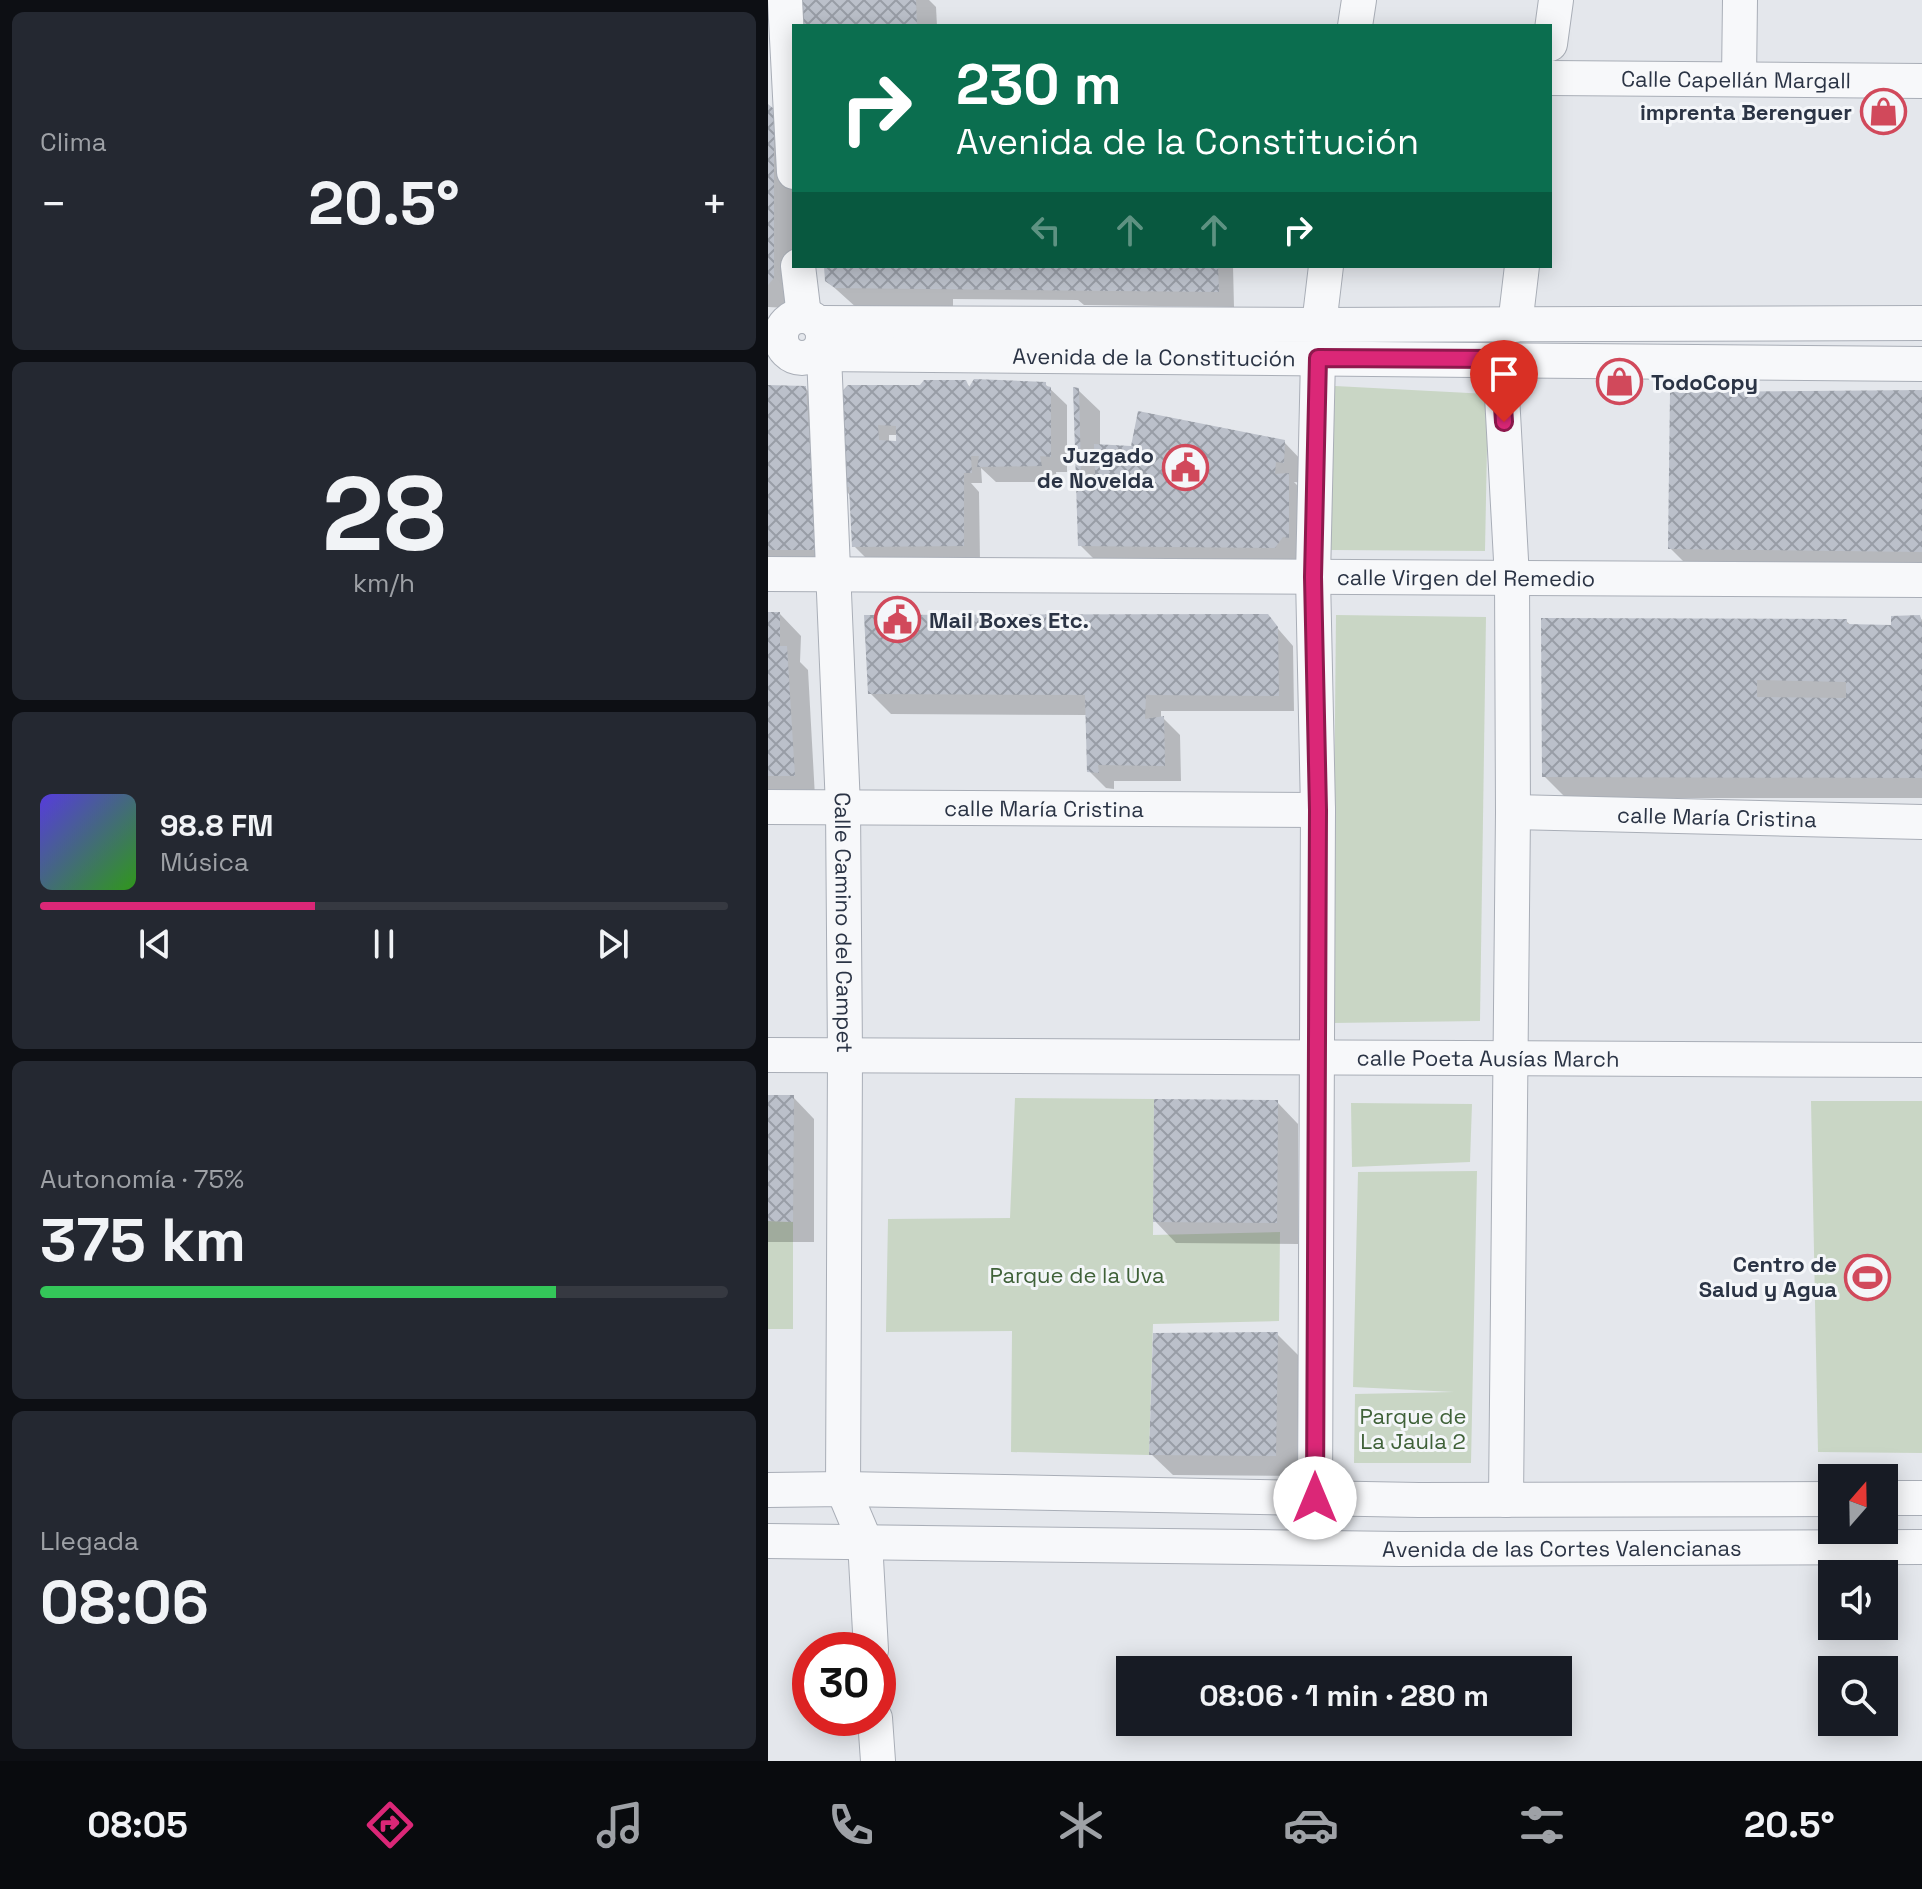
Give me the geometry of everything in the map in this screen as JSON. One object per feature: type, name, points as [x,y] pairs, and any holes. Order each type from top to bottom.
[{"type":"street","points":[[785,0],[784,74],[792,152]]},
{"type":"street","points":[[1355,24],[1359,0]]},
{"type":"street","points":[[1552,29],[1556,0]]},
{"type":"street","points":[[1739,79],[1740,0]]},
{"type":"street","name":"Calle Capellán Margall","points":[[1552,78],[1922,81]]},
{"type":"street","name":"Calle Camino del Campet","points":[[798,268],[797,338],[834,575],[843,807],[843,1489]]},
{"type":"street","points":[[1315,1498],[1318,810],[1313,577],[1318,342],[1326,268]]},
{"type":"street","points":[[1515,325],[1522,268]]},
{"type":"street","name":"Avenida de la Constitución","points":[[1318,342],[1515,325],[1922,323]]},
{"type":"street","name":"Avenida de la Constitución","points":[[797,338],[1318,342],[1500,359],[1922,364]]},
{"type":"street","points":[[1500,359],[1512,578],[1513,812],[1506,1500]]},
{"type":"street","name":"calle Virgen del Remedio","points":[[768,574],[1922,580]]},
{"type":"street","name":"calle María Cristina","points":[[768,807],[1318,810]]},
{"type":"street","name":"calle María Cristina","points":[[1513,812],[1922,822]]},
{"type":"street","name":"calle Poeta Ausías March","points":[[768,1055],[1922,1060]]},
{"type":"street","points":[[843,1489],[865,1541],[870,1632]]},
{"type":"street","points":[[768,1490],[1506,1500],[1818,1499]]},
{"type":"street","points":[[1898,1498],[1922,1498]]},
{"type":"street","name":"Avenida de las Cortes Valencianas","points":[[768,1541],[1401,1549],[1922,1547]]},
{"type":"street","points":[[876,1736],[878,1761]]},
{"type":"green space","points":[[1335,386],[1488,394],[1485,551],[1330,550]]},
{"type":"green space","points":[[1336,615],[1486,617],[1480,1021],[1332,1023]]},
{"type":"green space","name":"Parque de la Uva","points":[[1015,1098],[1154,1099],[1153,1235],[1280,1232],[1279,1321],[1153,1324],[1149,1455],[1011,1452],[1012,1331],[886,1332],[888,1219],[1010,1218]]},
{"type":"green space","name":"Centro de Salud y Agua","points":[[1811,1101],[1922,1101],[1922,1453],[1818,1452]]},
{"type":"green space","points":[[1351,1103],[1472,1104],[1470,1162],[1352,1167]]},
{"type":"green space","name":"Parque de La Jaula 2","points":[[1477,1171],[1471,1463],[1354,1463],[1355,1394],[1454,1392],[1353,1387],[1358,1172]]},
{"type":"green space","points":[[768,1221],[793,1222],[793,1329],[768,1329]]},
{"type":"building","points":[[795,0],[916,0],[917,24],[796,24]]},
{"type":"building","points":[[768,104],[774,109],[774,278],[768,285]]},
{"type":"building","points":[[824,268],[1218,268],[1219,292],[835,288],[825,281]]},
{"type":"building","points":[[974,379],[1046,382],[1046,386],[1051,387],[1051,457],[1040,456],[1042,466],[977,467],[979,456],[971,456],[972,473],[964,473],[964,546],[852,547],[849,487],[840,487],[836,398],[848,385],[920,385],[924,380],[966,380],[969,387]],"holes":[[[878,425],[896,426],[896,441],[879,440]]]},
{"type":"building","points":[[768,385],[806,386],[817,550],[768,550]]},
{"type":"building","name":"Juzgado de Novelda","points":[[1073,387],[1079,388],[1081,475],[1095,474],[1094,444],[1131,446],[1138,411],[1285,440],[1284,463],[1276,462],[1275,474],[1289,473],[1289,538],[1283,537],[1275,548],[1078,546]]},
{"type":"building","points":[[1922,390],[1922,552],[1668,549],[1670,392]]},
{"type":"building","points":[[768,612],[780,612],[780,646],[787,646],[795,776],[768,776]]},
{"type":"building","points":[[1268,614],[1278,627],[1279,696],[1146,695],[1145,719],[1164,716],[1165,766],[1098,765],[1099,773],[1087,772],[1085,695],[868,694],[864,615]]},
{"type":"building","points":[[1920,615],[1922,624],[1922,778],[1542,777],[1541,618],[1847,619],[1847,624],[1891,625],[1891,616]],"holes":[[[1757,680],[1846,682],[1846,698],[1757,697]]]},
{"type":"building","points":[[768,1095],[794,1095],[793,1222],[768,1221]]},
{"type":"building","points":[[1154,1099],[1278,1100],[1277,1223],[1153,1222]]},
{"type":"building","points":[[1278,1332],[1276,1456],[1149,1455],[1153,1333]]},
{"type":"place","name":"imprenta Berenguer","points":[[1883,112]]},
{"type":"place","name":"TodoCopy","points":[[1620,382]]},
{"type":"place","name":"Juzgado de Novelda","points":[[1185,468]]},
{"type":"place","name":"Mail Boxes Etc.","points":[[898,620]]},
{"type":"place","name":"Centro de Salud y Agua","points":[[1868,1277]]},
{"type":"route","points":[[1315,1498],[1318,810],[1313,577],[1318,358],[1500,359],[1504,422]]}]
